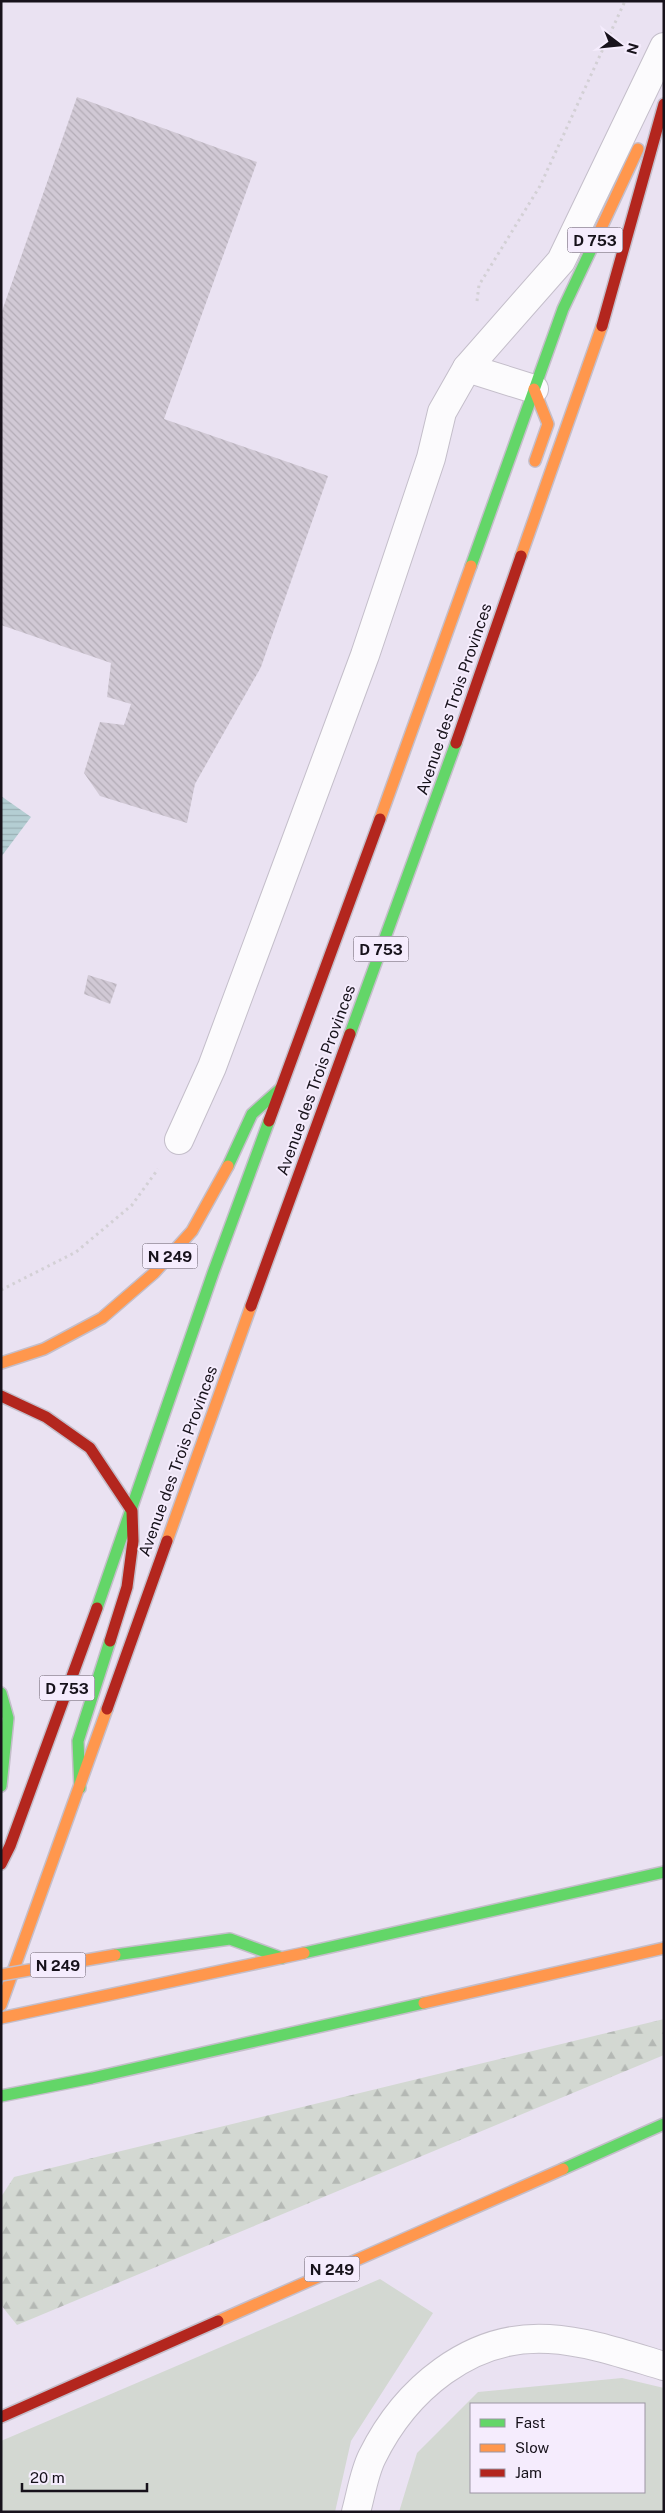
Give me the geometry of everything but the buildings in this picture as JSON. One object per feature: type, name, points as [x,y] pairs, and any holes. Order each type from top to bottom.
[{"type":"main road","name":"Avenue des Trois Provinces","points":[[1,1864],[10,1846],[132,1511],[280,1089],[385,805],[563,309],[664,93]]},
{"type":"main road","name":"Avenue des Trois Provinces","points":[[1,2005],[80,1788],[252,1301],[422,839],[604,320],[664,104]]},
{"type":"main road","points":[[532,471],[548,424],[534,389]]},
{"type":"main road","points":[[422,839],[443,743]]},
{"type":"main road","name":"N 249","points":[[1,1363],[44,1349],[102,1318],[154,1273],[192,1231],[228,1167],[252,1114],[280,1089]]},
{"type":"main road","points":[[1,1396],[46,1417],[90,1448],[132,1511],[133,1541],[127,1587],[78,1741],[80,1788]]},
{"type":"main road","points":[[1,1694],[8,1718],[1,1786]]},
{"type":"main road","name":"N 249","points":[[1,2018],[282,1958],[664,1872]]},
{"type":"main road","name":"N 249","points":[[1,1975],[115,1955],[230,1939],[282,1958]]},
{"type":"main road","points":[[1,2096],[92,2078],[664,1948]]},
{"type":"main road","name":"N 249","points":[[1,2417],[664,2124]]},
{"type":"street","points":[[179,1140],[212,1067],[365,655],[431,458],[442,412],[467,368],[519,312],[562,261],[664,48]]},
{"type":"street","points":[[467,368],[534,389]]},
{"type":"street","points":[[356,2512],[371,2458],[402,2407],[438,2374],[468,2355],[510,2342],[548,2339],[600,2348],[664,2366]]},
{"type":"path","points":[[477,304],[479,285],[540,186],[625,1]]},
{"type":"path","points":[[1,1290],[76,1252],[132,1205],[179,1140]]},
{"type":"green space","points":[[664,2019],[664,2055],[17,2325],[1,2305],[1,2197],[14,2177]]},
{"type":"green space","points":[[380,2279],[433,2313],[351,2441],[335,2512],[1,2512],[1,2441]]},
{"type":"green space","points":[[622,2378],[664,2388],[664,2512],[399,2512],[417,2453],[478,2392]]},
{"type":"shaded area","points":[[1,796],[31,817],[1,857]]},
{"type":"traffic: fast","points":[[471,566],[563,309],[596,239]]},
{"type":"traffic: fast","points":[[350,1034],[456,743]]},
{"type":"traffic: fast","points":[[228,1166],[252,1114],[280,1089]]},
{"type":"traffic: fast","points":[[97,1608],[213,1273],[269,1121]]},
{"type":"traffic: fast","points":[[80,1788],[78,1741],[110,1641]]},
{"type":"traffic: fast","points":[[1,1693],[8,1718],[1,1786]]},
{"type":"traffic: fast","points":[[304,1953],[664,1872]]},
{"type":"traffic: fast","points":[[115,1955],[230,1939],[282,1958]]},
{"type":"traffic: fast","points":[[1,2096],[92,2078],[424,2003]]},
{"type":"traffic: fast","points":[[563,2169],[664,2124]]},
{"type":"traffic: slow","points":[[596,239],[638,149]]},
{"type":"traffic: slow","points":[[521,556],[602,326]]},
{"type":"traffic: slow","points":[[534,389],[548,424],[535,461]]},
{"type":"traffic: slow","points":[[380,819],[471,566]]},
{"type":"traffic: slow","points":[[1,1363],[44,1349],[102,1318],[154,1273],[192,1231],[228,1166]]},
{"type":"traffic: slow","points":[[167,1541],[251,1306]]},
{"type":"traffic: slow","points":[[1,2005],[107,1709]]},
{"type":"traffic: slow","points":[[424,2003],[664,1948]]},
{"type":"traffic: slow","points":[[1,2018],[304,1953]]},
{"type":"traffic: slow","points":[[1,1975],[115,1955]]},
{"type":"traffic: slow","points":[[218,2321],[563,2169]]},
{"type":"traffic: jam","points":[[602,326],[664,104]]},
{"type":"traffic: jam","points":[[456,743],[521,556]]},
{"type":"traffic: jam","points":[[269,1121],[380,819]]},
{"type":"traffic: jam","points":[[251,1306],[350,1034]]},
{"type":"traffic: jam","points":[[1,1396],[46,1417],[90,1448],[132,1511],[133,1541],[127,1587],[110,1641]]},
{"type":"traffic: jam","points":[[107,1709],[167,1541]]},
{"type":"traffic: jam","points":[[1,1864],[10,1846],[97,1608]]},
{"type":"traffic: jam","points":[[1,2417],[218,2321]]}]
